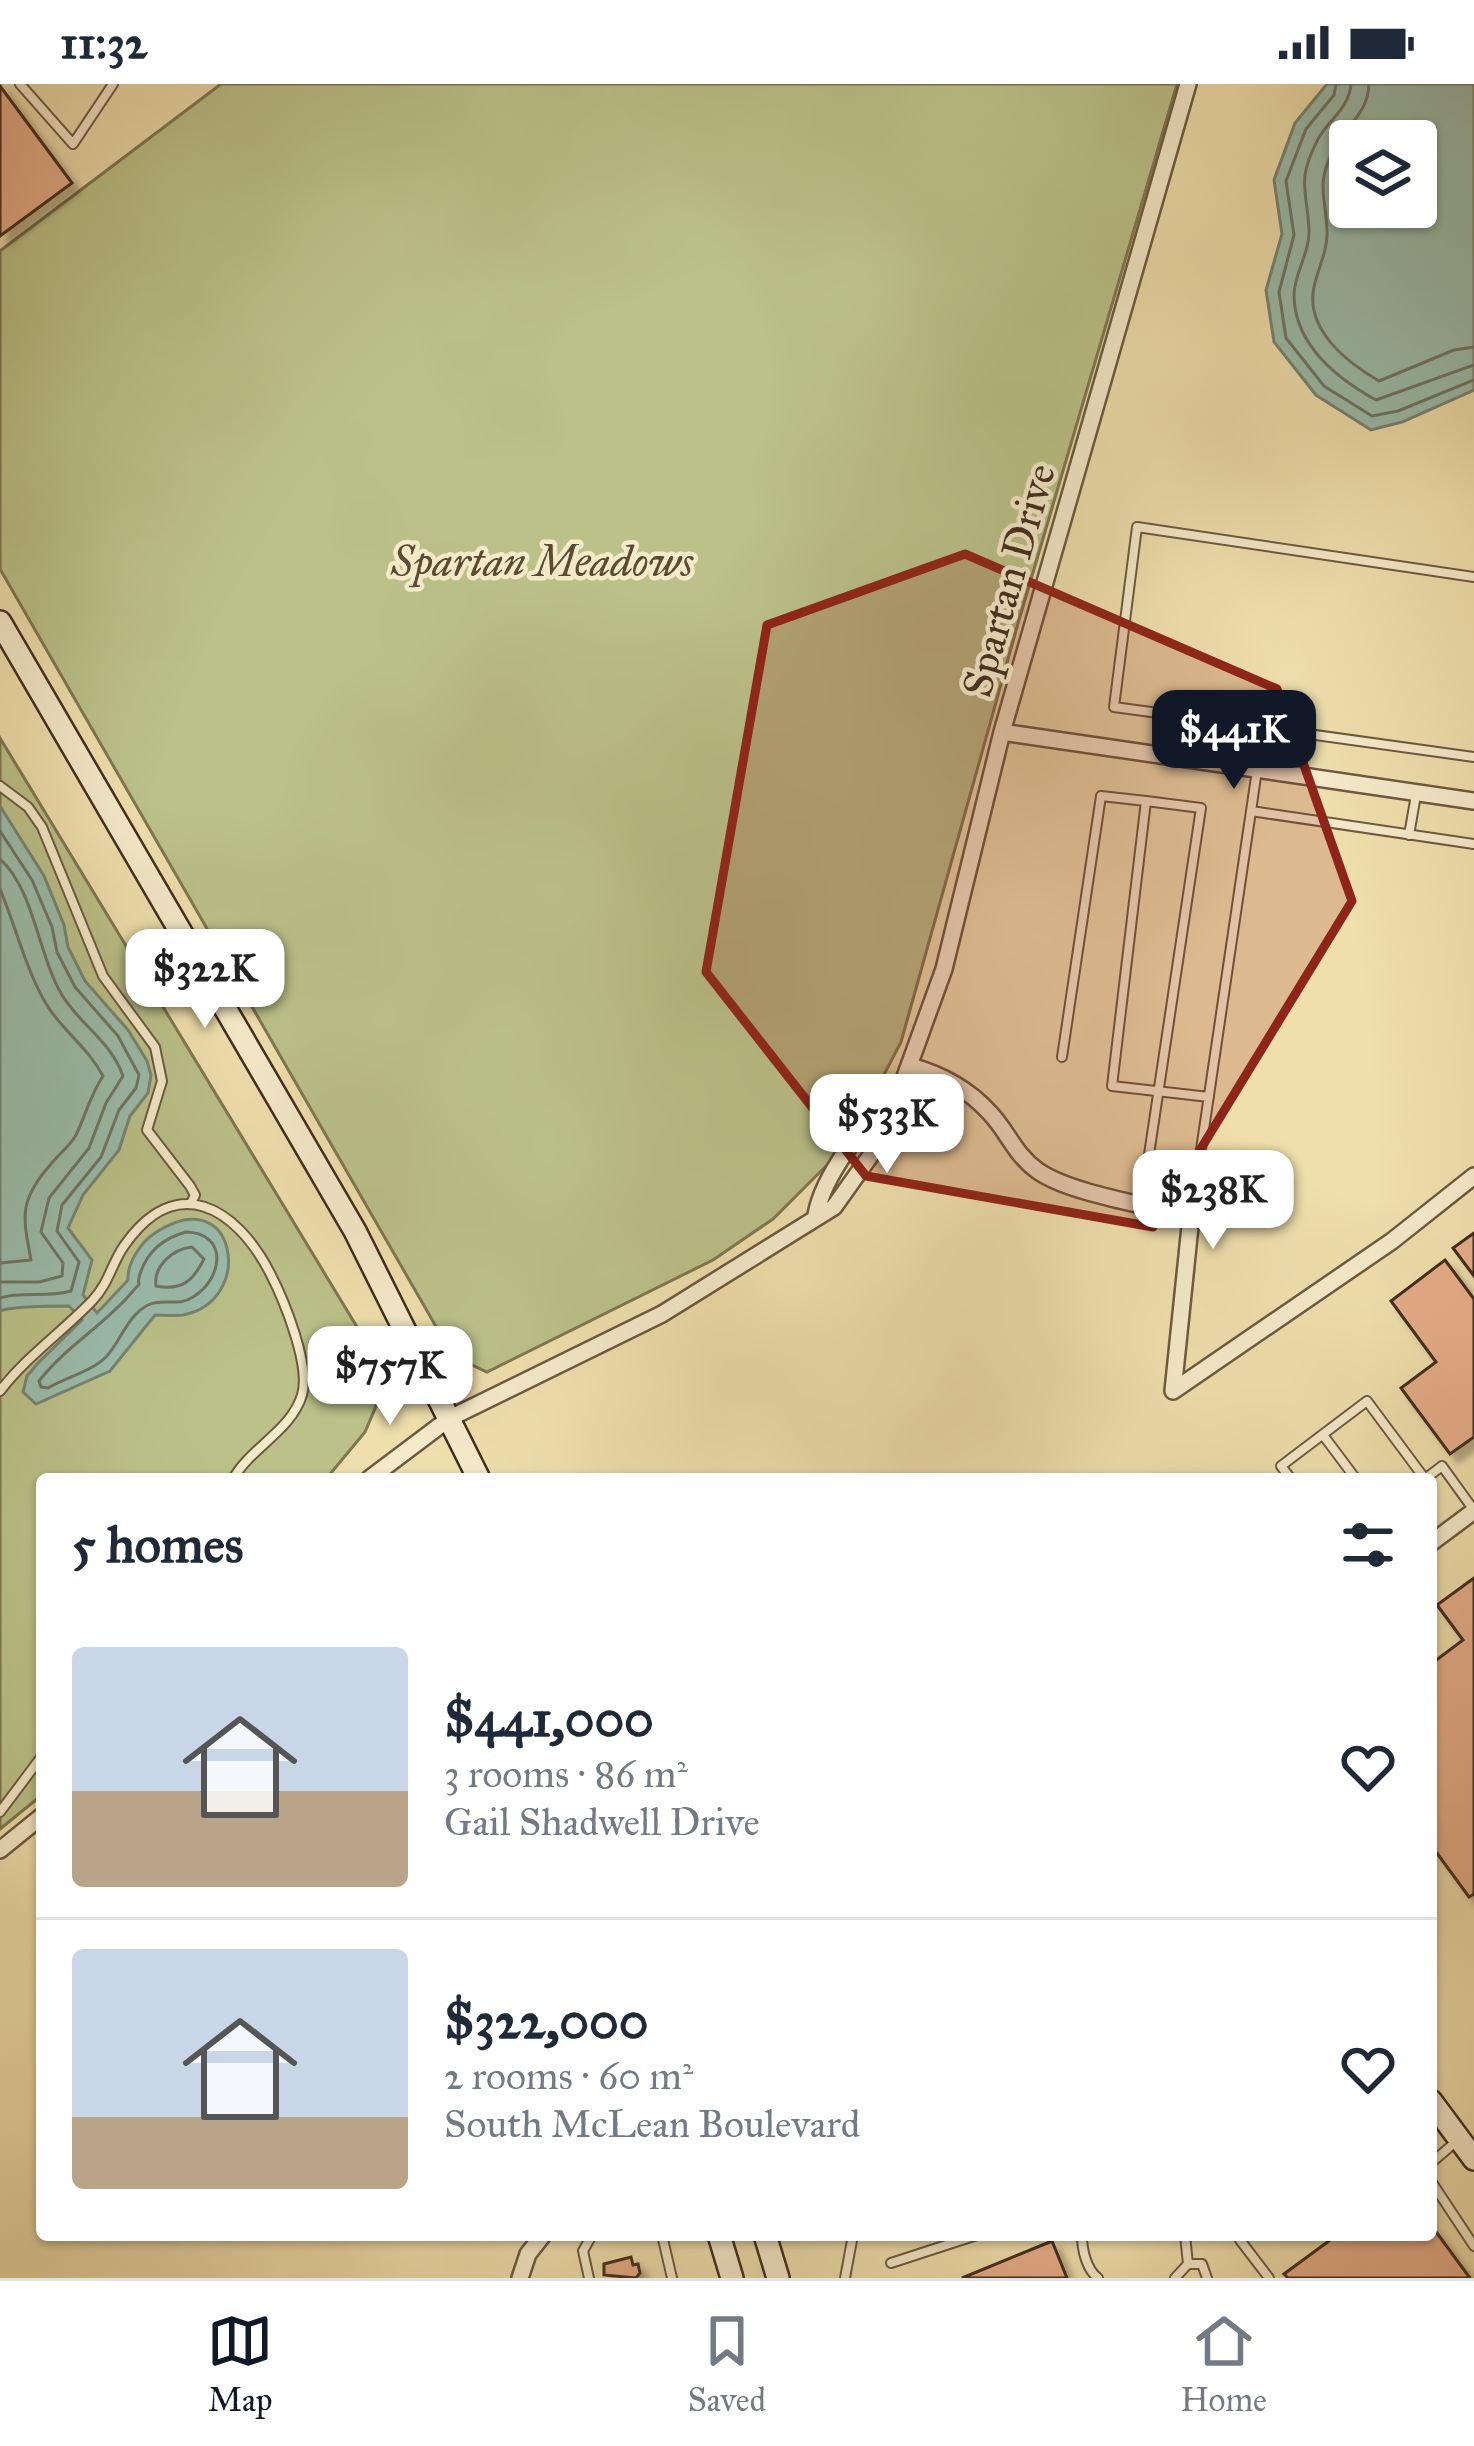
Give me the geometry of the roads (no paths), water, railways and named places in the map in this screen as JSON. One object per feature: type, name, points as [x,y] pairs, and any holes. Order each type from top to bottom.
[{"type":"main road","points":[[0,622],[355,1231],[476,1473]]},
{"type":"main road","points":[[1437,2109],[1474,2159]]},
{"type":"main road","points":[[721,2241],[732,2278]]},
{"type":"main road","points":[[766,2241],[778,2278]]},
{"type":"street","name":"Spartan Drive","points":[[377,1473],[450,1418],[662,1314],[834,1207],[898,1117],[898,1096],[944,969],[1002,732],[1188,84]]},
{"type":"street","points":[[1002,732],[1474,801]]},
{"type":"street","points":[[910,1066],[969,1094],[993,1115],[1013,1150],[1060,1183],[1191,1217],[1173,1390],[1392,1241],[1474,1176]]},
{"type":"street","points":[[1437,1538],[1474,1510]]},
{"type":"street","points":[[0,1850],[36,1821]]},
{"type":"street","points":[[520,2278],[538,2241]]},
{"type":"lane","points":[[20,84],[73,144],[112,84]]},
{"type":"lane","points":[[1210,720],[1114,707],[1137,527],[1474,577]]},
{"type":"lane","points":[[1258,727],[1474,757]]},
{"type":"lane","points":[[1191,1217],[1257,770]]},
{"type":"lane","points":[[0,786],[28,807],[41,827],[103,976],[155,1047],[162,1081],[147,1130],[195,1195],[139,1229],[91,1303],[0,1390]]},
{"type":"lane","points":[[1409,835],[1416,794]]},
{"type":"lane","points":[[1062,1057],[1101,796],[1202,808],[1148,1161]]},
{"type":"lane","points":[[1146,801],[1112,1086],[1209,1097]]},
{"type":"lane","points":[[1251,812],[1474,844]]},
{"type":"lane","points":[[192,1201],[219,1212],[256,1248],[275,1282],[306,1375],[302,1398],[290,1418],[239,1473]]},
{"type":"lane","points":[[1286,1473],[1281,1466],[1367,1401],[1421,1473]]},
{"type":"lane","points":[[1323,1435],[1352,1473]]},
{"type":"lane","points":[[1433,1473],[1442,1466],[1474,1510]]},
{"type":"lane","points":[[0,1812],[36,1764]]},
{"type":"lane","points":[[1437,2158],[1459,2139]]},
{"type":"lane","points":[[1437,2190],[1474,2246]]},
{"type":"lane","points":[[589,2241],[583,2251],[590,2278]]},
{"type":"lane","points":[[663,2241],[672,2278]]},
{"type":"lane","points":[[845,2278],[852,2241]]},
{"type":"lane","points":[[891,2263],[959,2241]]},
{"type":"lane","points":[[1082,2241],[1092,2274],[1098,2278]]},
{"type":"lane","points":[[1186,2241],[1189,2264]]},
{"type":"lane","points":[[1241,2241],[1268,2278]]},
{"type":"lane","points":[[1175,2278],[1189,2264],[1202,2264],[1207,2278]]},
{"type":"water","points":[[1327,84],[1474,84],[1474,390],[1402,422],[1371,430],[1316,395],[1274,342],[1266,290],[1282,234],[1274,180],[1295,123]]},
{"type":"water","points":[[0,806],[44,876],[85,981],[128,1030],[151,1075],[148,1093],[130,1116],[119,1150],[83,1195],[68,1228],[92,1260],[83,1295],[97,1313],[128,1280],[132,1260],[145,1242],[183,1220],[204,1221],[219,1232],[227,1249],[228,1269],[221,1289],[206,1306],[183,1315],[155,1315],[110,1371],[36,1404],[23,1392],[27,1376],[82,1320],[69,1306],[0,1311]]},
{"type":"park label","name":"Spartan Meadows","points":[[542,561]]}]
